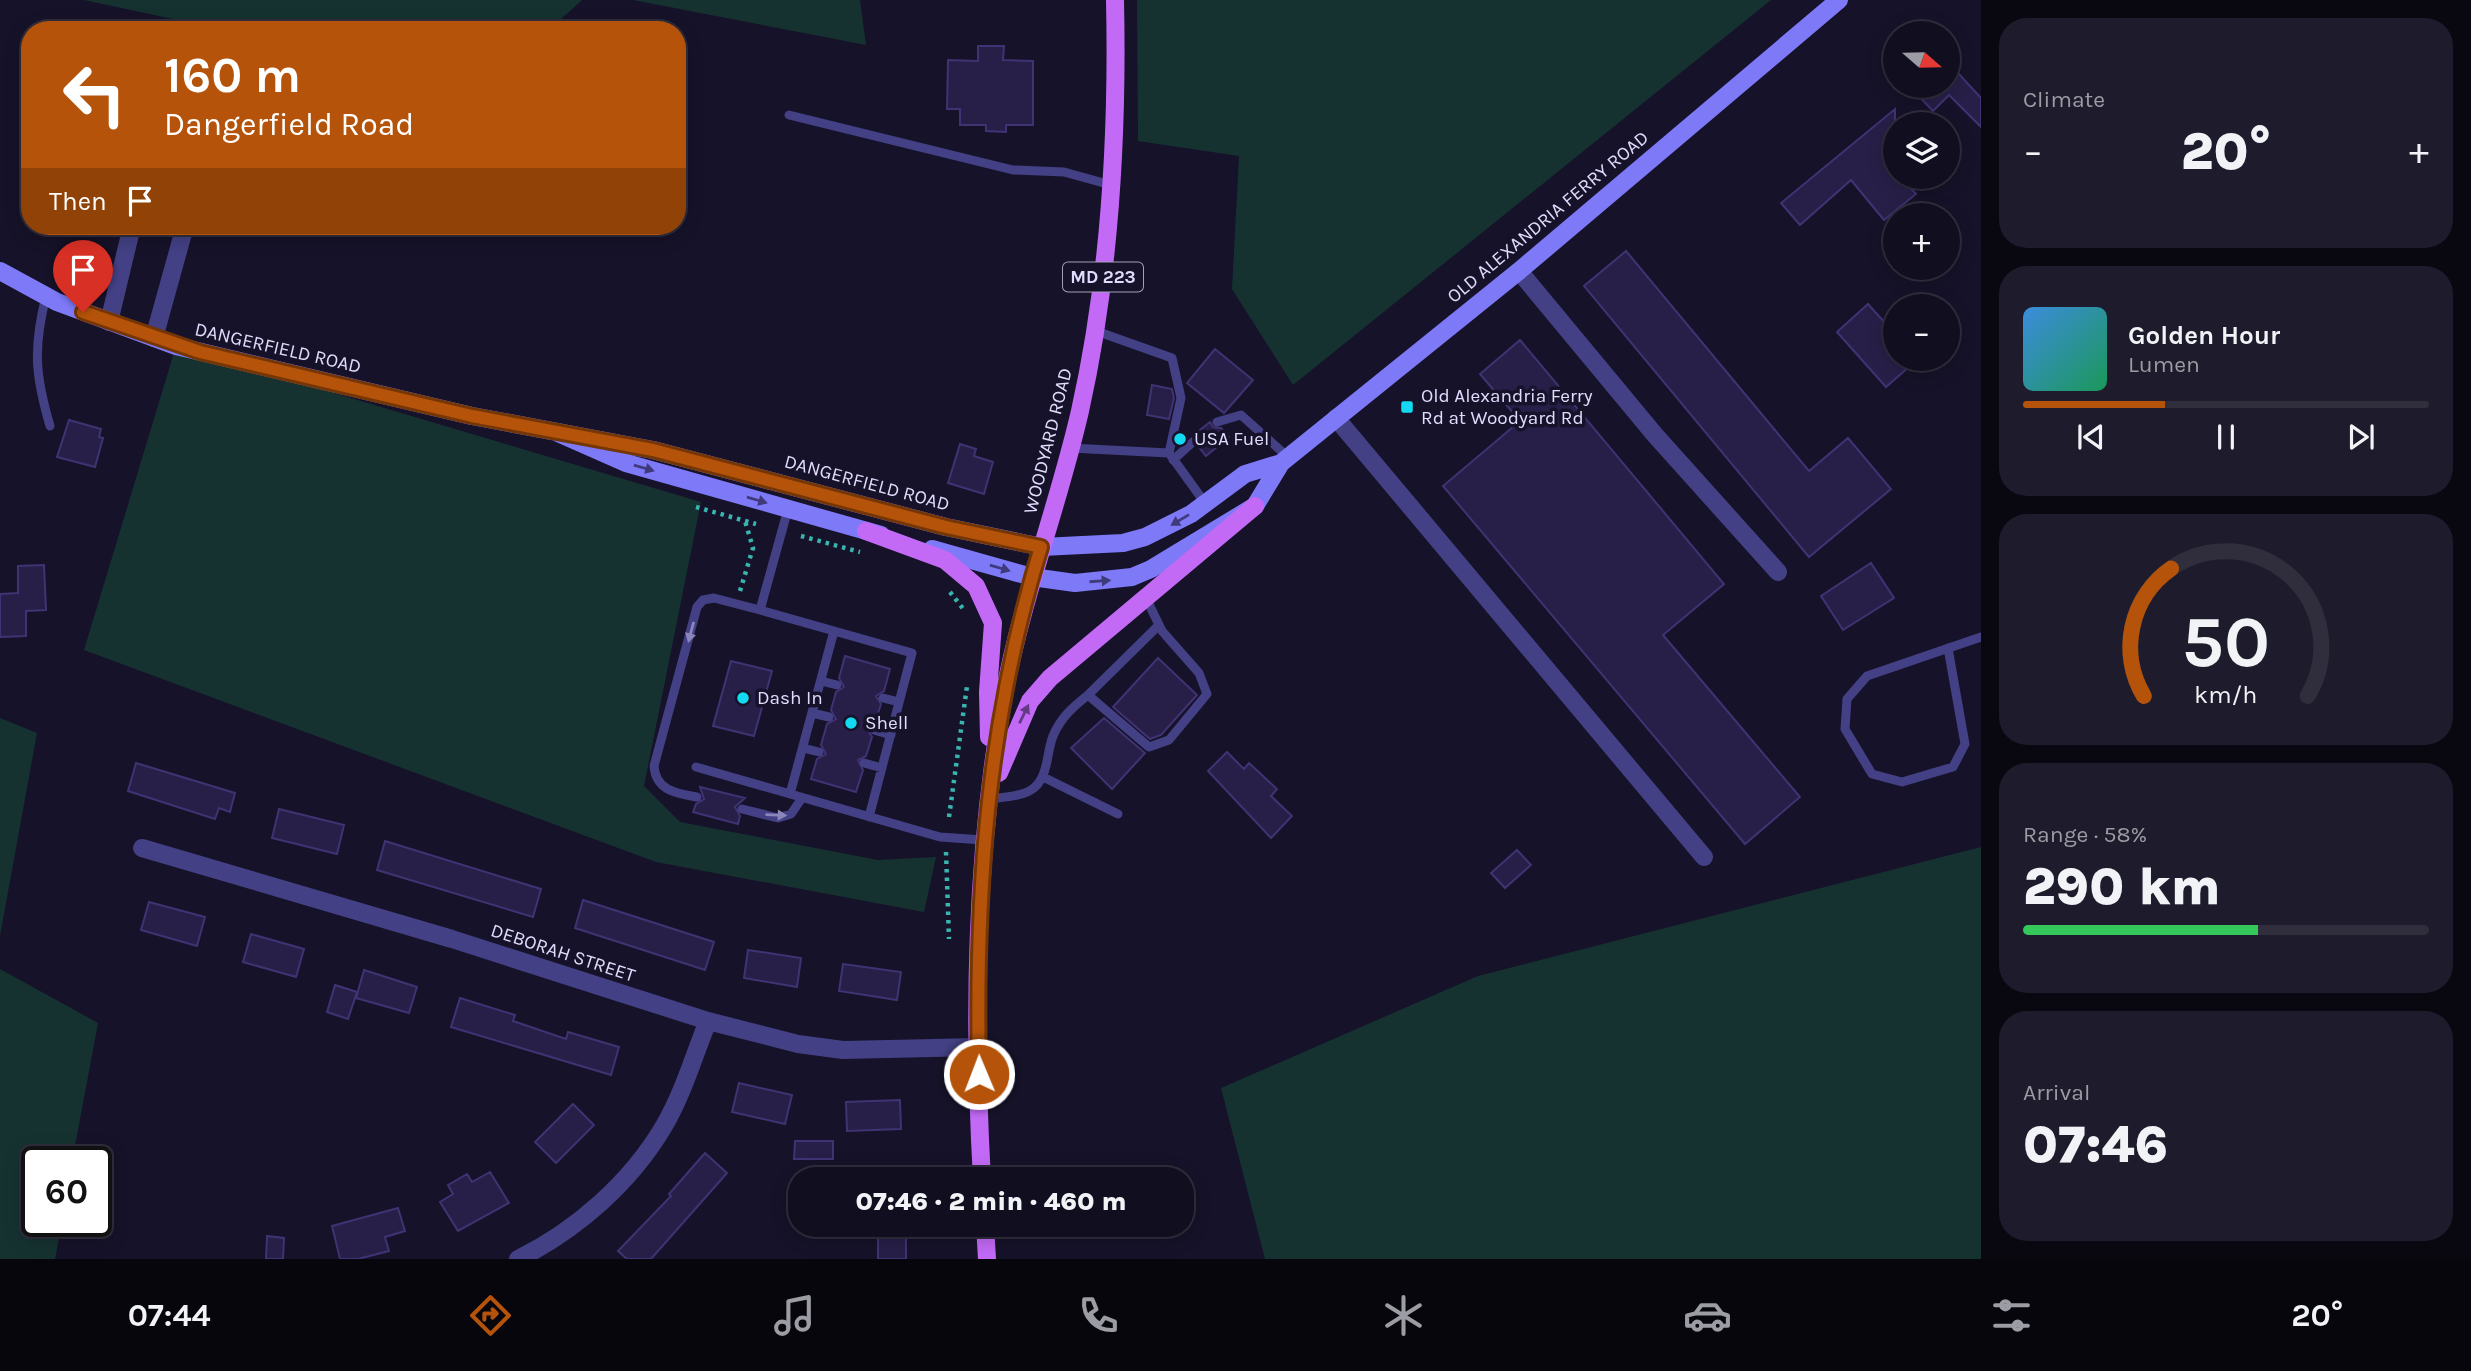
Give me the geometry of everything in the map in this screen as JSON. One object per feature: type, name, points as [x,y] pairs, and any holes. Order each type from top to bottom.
[{"type":"main road","name":"WOODYARD ROAD","points":[[982,1167],[978,1047],[983,840],[1004,696],[1032,577],[1070,448],[1096,331],[1111,185],[1115,0]]},
{"type":"main road","points":[[989,799],[1030,701],[1084,648],[1255,506]]},
{"type":"main road","points":[[866,531],[945,560],[963,572],[986,604],[993,623],[988,692],[989,799]]},
{"type":"main road","points":[[986,1237],[987,1259]]},
{"type":"street","name":"OLD ALEXANDRIA FERRY ROAD","points":[[1032,577],[1075,583],[1132,577],[1151,569],[1255,506],[1284,460],[1519,271],[1839,0]]},
{"type":"street","points":[[109,322],[130,235]]},
{"type":"street","points":[[154,338],[183,235]]},
{"type":"street","name":"DANGERFIELD ROAD","points":[[0,271],[46,296],[154,338],[472,416],[653,450],[727,467],[946,527],[1041,547]]},
{"type":"street","points":[[1519,271],[1655,435],[1778,572]]},
{"type":"street","points":[[1336,418],[1704,857]]},
{"type":"street","name":"DANGERFIELD ROAD","points":[[558,433],[626,463],[1032,577]]},
{"type":"street","name":"OLD ALEXANDRIA FERRY ROAD","points":[[1041,547],[1123,543],[1164,530],[1245,474],[1284,460]]},
{"type":"street","name":"DEBORAH STREET","points":[[142,848],[452,939],[708,1021],[826,1049],[978,1047]]},
{"type":"street","points":[[518,1259],[540,1248],[601,1202],[635,1168],[665,1125],[708,1021]]},
{"type":"lane","points":[[789,115],[1013,170],[1064,172],[1111,185]]},
{"type":"lane","points":[[46,296],[36,362],[37,383],[50,426]]},
{"type":"lane","points":[[1096,331],[1172,358],[1181,398],[1171,456],[1205,503]]},
{"type":"lane","points":[[1217,422],[1241,415],[1284,460]]},
{"type":"lane","points":[[1070,448],[1171,456],[1194,441]]},
{"type":"lane","points":[[760,610],[788,509]]},
{"type":"lane","points":[[697,797],[662,787],[655,779],[654,766],[697,607],[703,600],[714,598],[912,653],[869,817]]},
{"type":"lane","points":[[1088,695],[1149,747],[1169,740],[1207,694],[1199,673],[1159,625],[1146,598]]},
{"type":"lane","points":[[989,799],[1028,792],[1043,777],[1053,736],[1065,714],[1159,625]]},
{"type":"lane","points":[[790,794],[834,631]]},
{"type":"lane","points":[[1948,648],[1965,744],[1953,767],[1902,782],[1872,774],[1845,729],[1847,699],[1867,676],[1948,648],[1981,637]]},
{"type":"lane","points":[[821,681],[838,685]]},
{"type":"lane","points":[[883,698],[899,702]]},
{"type":"lane","points":[[812,713],[829,717]]},
{"type":"lane","points":[[874,730],[891,735]]},
{"type":"lane","points":[[803,748],[819,752]]},
{"type":"lane","points":[[864,763],[882,768]]},
{"type":"lane","points":[[696,767],[940,837],[983,840]]},
{"type":"lane","points":[[1043,777],[1118,814]]},
{"type":"lane","points":[[742,809],[778,818],[791,814],[802,798]]},
{"type":"path","points":[[696,507],[755,524]]},
{"type":"path","points":[[739,593],[753,548],[745,521]]},
{"type":"path","points":[[801,536],[869,554]]},
{"type":"path","points":[[942,584],[967,618]]},
{"type":"path","points":[[949,817],[969,676]]},
{"type":"path","points":[[946,852],[949,939]]},
{"type":"green space","points":[[84,0],[582,0],[559,21],[182,21]]},
{"type":"green space","points":[[633,0],[860,0],[866,45]]},
{"type":"green space","points":[[1137,0],[1771,0],[1293,385],[1232,289],[1239,156],[1138,141]]},
{"type":"green space","points":[[176,346],[701,502],[644,786],[680,822],[878,860],[936,857],[924,912],[656,862],[84,650]]},
{"type":"green space","points":[[0,718],[37,733],[0,936]]},
{"type":"green space","points":[[1981,847],[1981,1259],[1265,1259],[1221,1088],[1478,976]]},
{"type":"green space","points":[[0,969],[98,1023],[75,1146],[21,1146],[21,1237],[59,1237],[55,1259],[0,1259]]},
{"type":"building","points":[[978,46],[1004,46],[1003,60],[1033,61],[1033,125],[1006,125],[1006,132],[986,131],[986,125],[960,125],[960,109],[947,109],[948,60],[978,61]]},
{"type":"building","points":[[1960,75],[1981,98],[1981,127],[1952,98],[1960,98]]},
{"type":"building","points":[[1921,98],[1946,98],[1933,111]]},
{"type":"building","points":[[1883,119],[1883,189],[1912,189],[1916,194],[1905,203],[1883,203],[1883,219],[1851,180],[1800,225],[1781,203]]},
{"type":"building","points":[[1626,251],[1809,471],[1848,438],[1891,489],[1809,557],[1584,286]]},
{"type":"building","points":[[1868,304],[1883,321],[1883,371],[1904,371],[1886,387],[1837,332]]},
{"type":"building","points":[[1520,340],[1724,584],[1663,635],[1800,797],[1745,844],[1443,486],[1520,421],[1480,374]]},
{"type":"building","points":[[1215,349],[1253,380],[1224,413],[1187,383]]},
{"type":"building","points":[[1152,385],[1172,389],[1174,398],[1169,419],[1147,415]]},
{"type":"building","points":[[69,420],[101,429],[99,437],[103,438],[95,467],[57,457]]},
{"type":"building","points":[[1210,422],[1213,427],[1221,428],[1229,437],[1206,456],[1198,446],[1200,437],[1195,434]]},
{"type":"building","points":[[960,444],[976,449],[974,456],[993,462],[984,494],[948,483]]},
{"type":"building","points":[[1871,563],[1894,598],[1843,630],[1821,596]]},
{"type":"building","points":[[44,565],[46,610],[26,611],[26,636],[0,637],[0,594],[18,593],[18,566]]},
{"type":"building","name":"Shell","points":[[845,656],[890,669],[884,691],[876,696],[881,704],[875,723],[867,729],[872,737],[866,756],[858,760],[863,770],[856,792],[811,779],[817,759],[826,754],[821,745],[827,724],[836,719],[831,710],[836,692],[844,687],[839,678]]},
{"type":"building","points":[[1158,658],[1197,695],[1161,735],[1150,739],[1113,707]]},
{"type":"building","name":"Dash In","points":[[731,661],[772,671],[754,736],[713,726]]},
{"type":"building","points":[[1104,718],[1145,753],[1112,789],[1071,748]]},
{"type":"building","points":[[1227,752],[1244,769],[1249,763],[1277,789],[1271,796],[1292,816],[1271,838],[1208,771]]},
{"type":"building","points":[[136,763],[235,793],[230,812],[219,808],[215,819],[128,791]]},
{"type":"building","points":[[700,787],[745,798],[735,807],[740,816],[738,824],[693,812],[696,804],[704,799]]},
{"type":"building","points":[[279,809],[344,825],[337,854],[272,838]]},
{"type":"building","points":[[385,841],[541,889],[533,917],[377,870]]},
{"type":"building","points":[[1517,850],[1531,865],[1505,888],[1491,873]]},
{"type":"building","points":[[583,900],[714,942],[705,970],[575,928]]},
{"type":"building","points":[[149,902],[205,917],[197,946],[141,930]]},
{"type":"building","points":[[251,934],[304,949],[296,977],[243,962]]},
{"type":"building","points":[[748,950],[801,958],[797,987],[744,978]]},
{"type":"building","points":[[843,964],[901,972],[897,1000],[839,991]]},
{"type":"building","points":[[364,970],[417,987],[409,1013],[356,998]]},
{"type":"building","points":[[335,985],[357,992],[348,1019],[327,1012]]},
{"type":"building","points":[[460,998],[515,1015],[513,1021],[566,1039],[568,1032],[619,1047],[611,1075],[451,1027]]},
{"type":"building","points":[[739,1083],[792,1095],[785,1124],[732,1112]]},
{"type":"building","points":[[900,1100],[901,1129],[847,1131],[846,1102]]},
{"type":"building","points":[[573,1104],[594,1125],[556,1163],[535,1142]]},
{"type":"building","points":[[795,1141],[833,1141],[833,1159],[794,1159]]},
{"type":"building","points":[[705,1153],[727,1173],[651,1259],[627,1259],[618,1251],[671,1196],[669,1194]]},
{"type":"building","points":[[490,1172],[509,1203],[458,1231],[440,1202],[453,1194],[448,1185],[467,1174],[472,1182]]},
{"type":"building","points":[[398,1208],[405,1231],[385,1237],[389,1251],[358,1259],[340,1259],[332,1226]]},
{"type":"building","points":[[267,1236],[284,1238],[283,1259],[266,1259]]},
{"type":"building","points":[[878,1237],[906,1237],[906,1259],[878,1259]]},
{"type":"place","name":"Old Alexandria Ferry Rd at Woodyard Rd","points":[[1407,407]]},
{"type":"place","name":"USA Fuel","points":[[1180,439]]},
{"type":"place","name":"Dash In","points":[[743,698]]},
{"type":"place","name":"Shell","points":[[851,723]]},
{"type":"route","points":[[83,312],[131,331],[200,352],[472,416],[653,450],[740,470],[946,527],[1041,547],[1017,631],[984,826],[979,916],[979,1074]]}]
